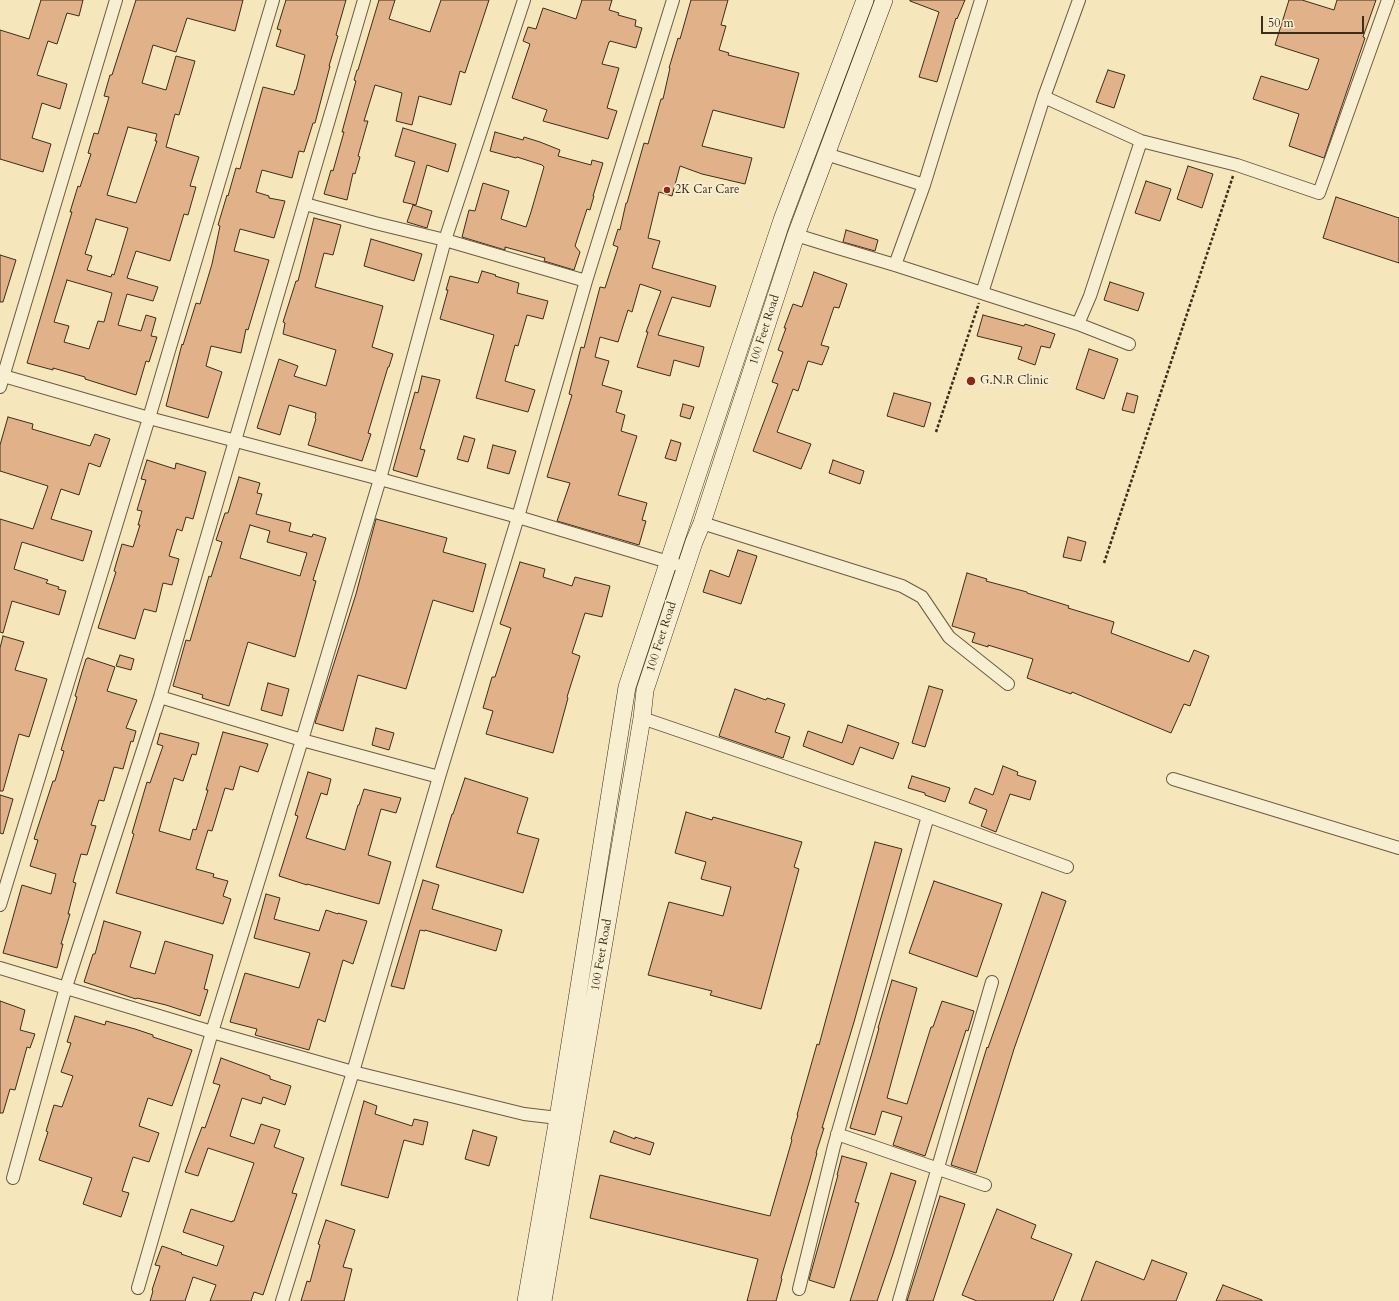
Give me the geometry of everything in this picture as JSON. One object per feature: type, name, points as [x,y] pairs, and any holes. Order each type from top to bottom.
[{"type":"street","points":[[116,0],[1,379],[518,517],[686,568]]},
{"type":"street","points":[[0,905],[149,418],[273,0]]},
{"type":"street","points":[[13,1178],[66,987],[160,697],[364,0]]},
{"type":"street","points":[[138,1288],[212,1032],[302,740],[380,479],[445,240],[524,0]]},
{"type":"street","points":[[282,1301],[353,1072],[439,777],[518,517],[586,281],[673,0]]},
{"type":"street","name":"100 Feet Road","points":[[526,1301],[558,1118],[627,687],[782,220],[865,0]]},
{"type":"street","name":"100 Feet Road","points":[[543,1301],[642,718],[645,690],[694,542],[702,523],[796,234],[884,0]]},
{"type":"street","points":[[895,265],[924,185],[981,0]]},
{"type":"street","points":[[982,294],[1044,97],[1079,0]]},
{"type":"street","points":[[1044,97],[1141,141],[1237,165],[1319,193],[1388,0]]},
{"type":"street","points":[[1078,324],[1090,296],[1141,141]]},
{"type":"street","points":[[826,154],[924,185]]},
{"type":"street","points":[[305,204],[374,223],[445,240],[586,281]]},
{"type":"street","points":[[796,234],[1078,324],[1128,344]]},
{"type":"street","points":[[702,523],[902,586],[922,597],[949,636],[1008,684]]},
{"type":"street","points":[[160,697],[302,740],[439,777]]},
{"type":"street","points":[[642,718],[928,816],[1067,868]]},
{"type":"street","points":[[1173,779],[1399,848]]},
{"type":"street","points":[[799,1289],[837,1134],[928,816]]},
{"type":"street","points":[[0,968],[212,1032],[353,1072],[524,1114],[558,1118]]},
{"type":"street","points":[[899,1301],[992,982]]},
{"type":"street","points":[[837,1134],[985,1185]]},
{"type":"path","points":[[1104,563],[1237,165]]},
{"type":"path","points":[[936,432],[982,294]]},
{"type":"building","points":[[41,0],[83,0],[79,16],[67,13],[57,44],[48,41],[37,75],[67,84],[60,109],[42,103],[32,138],[51,144],[43,172],[0,159],[0,30],[29,39]]},
{"type":"building","points":[[136,0],[243,0],[235,31],[187,18],[176,52],[153,45],[142,83],[166,90],[176,56],[195,61],[179,115],[175,114],[166,147],[199,157],[190,186],[196,187],[188,215],[184,214],[170,261],[136,251],[127,278],[158,287],[153,301],[127,294],[118,325],[141,331],[146,315],[156,318],[151,336],[157,337],[149,362],[146,361],[136,395],[85,379],[85,377],[53,368],[53,370],[27,363],[72,212],[70,212],[78,186],[80,187],[91,154],[88,153],[94,133],[98,134],[109,97],[104,96],[110,75],[112,75]],"holes":[[[128,127],[157,134],[155,141],[157,141],[136,203],[107,195]],[[96,219],[128,228],[114,275],[112,274],[111,277],[87,270],[92,256],[85,254]],[[67,280],[112,293],[104,322],[98,321],[89,349],[64,342],[69,326],[54,322]]]},
{"type":"building","points":[[286,0],[346,0],[315,123],[313,123],[304,152],[299,151],[292,178],[262,170],[256,192],[269,196],[269,198],[285,201],[274,238],[240,229],[234,251],[269,260],[248,330],[246,329],[241,353],[211,346],[206,366],[222,372],[208,418],[166,406],[182,344],[183,345],[196,303],[200,304],[212,264],[220,226],[218,225],[227,195],[228,196],[236,168],[240,169],[263,87],[294,95],[296,90],[305,55],[276,46],[281,30],[277,29]]},
{"type":"building","points":[[379,0],[395,0],[389,19],[430,32],[441,0],[489,0],[465,73],[460,71],[451,105],[419,96],[412,125],[396,121],[402,93],[375,85],[364,121],[368,121],[358,156],[360,157],[355,174],[353,173],[347,200],[324,194],[331,170],[333,171],[356,81],[354,80]]},
{"type":"building","points":[[582,0],[612,0],[609,10],[619,13],[618,15],[636,20],[635,26],[642,28],[636,48],[610,41],[602,64],[619,68],[607,108],[617,111],[608,139],[543,121],[547,110],[512,98],[530,44],[523,41],[528,27],[536,29],[543,8],[576,19]]},
{"type":"building","points":[[691,0],[728,0],[721,25],[726,26],[719,50],[729,53],[728,55],[799,73],[784,128],[713,110],[702,146],[752,158],[745,184],[702,174],[680,166],[672,196],[659,192],[648,238],[660,241],[652,268],[716,286],[710,307],[672,297],[658,335],[704,347],[699,367],[674,360],[670,376],[637,367],[648,332],[646,332],[661,291],[640,284],[632,312],[628,310],[618,342],[600,337],[595,357],[609,361],[602,385],[622,391],[616,412],[625,415],[621,431],[637,436],[618,495],[647,503],[642,520],[646,521],[639,545],[557,521],[570,483],[547,477],[572,395],[569,394],[581,347],[584,348],[600,287],[605,288],[618,247],[613,245],[618,229],[620,230],[626,203],[644,143],[648,144],[661,99],[663,99],[669,68],[678,38],[680,39]]},
{"type":"building","points":[[910,0],[965,0],[957,19],[956,18],[937,82],[919,77],[939,12]]},
{"type":"building","points":[[1289,0],[1302,0],[1334,10],[1337,0],[1376,0],[1363,37],[1365,38],[1324,158],[1289,146],[1299,114],[1253,99],[1261,76],[1307,90],[1309,88],[1319,59],[1275,45]]},
{"type":"building","points":[[1108,70],[1125,75],[1114,108],[1096,102]]},
{"type":"building","points":[[403,128],[456,144],[448,172],[427,165],[416,205],[403,202],[415,162],[395,156]]},
{"type":"building","points":[[495,132],[523,140],[524,137],[540,142],[560,150],[558,156],[591,165],[592,160],[603,163],[590,210],[587,209],[575,246],[580,252],[574,270],[544,261],[545,258],[505,247],[505,250],[462,237],[469,210],[475,211],[483,183],[509,191],[501,219],[526,227],[531,212],[544,167],[517,157],[490,151]]},
{"type":"building","points":[[1188,166],[1213,174],[1202,208],[1177,199]]},
{"type":"building","points":[[1146,181],[1171,189],[1160,221],[1135,213]]},
{"type":"building","points":[[1336,197],[1399,218],[1399,263],[1323,238]]},
{"type":"building","points":[[413,205],[432,211],[427,228],[407,222]]},
{"type":"building","points":[[314,218],[341,225],[333,255],[324,253],[315,287],[383,306],[372,347],[393,354],[368,433],[371,434],[362,461],[308,445],[316,419],[316,413],[289,405],[280,435],[257,428],[279,359],[298,366],[294,376],[326,386],[336,350],[283,334],[285,323],[283,322],[296,281],[298,281]]},
{"type":"building","points":[[846,230],[878,240],[875,251],[843,242]]},
{"type":"building","points":[[371,239],[422,254],[414,281],[364,266]]},
{"type":"building","points":[[0,255],[16,260],[3,302],[0,302]]},
{"type":"building","points":[[482,271],[519,283],[517,293],[548,301],[543,319],[527,315],[518,346],[515,345],[505,381],[535,390],[528,412],[476,398],[494,335],[440,319],[448,290],[446,290],[450,276],[478,283]]},
{"type":"building","points":[[814,272],[847,284],[839,308],[834,307],[821,345],[829,347],[822,365],[808,361],[798,391],[793,389],[777,432],[811,444],[801,469],[753,451],[778,384],[772,382],[783,352],[778,350],[786,328],[784,328],[793,304],[802,307]]},
{"type":"building","points":[[1110,282],[1144,293],[1138,311],[1104,300]]},
{"type":"building","points":[[983,315],[1024,326],[1025,324],[1055,334],[1050,348],[1041,346],[1035,365],[1018,359],[1022,347],[977,336]]},
{"type":"building","points":[[1089,349],[1118,359],[1104,399],[1076,389]]},
{"type":"building","points":[[422,376],[440,380],[420,449],[425,450],[417,477],[393,470],[415,392],[418,393]]},
{"type":"building","points":[[894,393],[931,403],[924,427],[887,416]]},
{"type":"building","points":[[1127,393],[1138,396],[1134,413],[1122,410]]},
{"type":"building","points":[[683,404],[694,407],[690,419],[680,416]]},
{"type":"building","points":[[8,417],[33,424],[32,429],[90,446],[95,434],[110,439],[100,467],[89,463],[79,495],[61,489],[51,519],[92,531],[83,561],[22,542],[14,569],[48,580],[46,583],[66,591],[59,615],[12,601],[3,633],[0,632],[0,519],[33,529],[48,486],[0,471],[0,445]]},
{"type":"building","points":[[464,436],[475,439],[468,462],[457,459]]},
{"type":"building","points":[[671,440],[681,443],[676,461],[665,458]]},
{"type":"building","points":[[493,445],[516,451],[509,474],[487,468]]},
{"type":"building","points":[[147,460],[175,469],[176,463],[206,472],[193,519],[186,517],[182,531],[177,529],[169,556],[179,559],[172,585],[163,583],[156,612],[144,609],[135,639],[98,628],[116,572],[114,571],[122,544],[133,547],[140,525],[138,525],[142,511],[137,510],[146,480],[141,479]]},
{"type":"building","points":[[833,460],[864,471],[860,484],[829,473]]},
{"type":"building","points":[[239,477],[260,483],[257,493],[262,494],[256,514],[291,523],[289,531],[312,537],[313,534],[326,538],[313,580],[316,581],[295,657],[248,642],[229,706],[202,698],[203,695],[173,686],[186,640],[190,641],[209,576],[211,577],[222,542],[216,540],[225,513],[228,513]],"holes":[[[250,525],[270,531],[267,542],[307,553],[300,576],[240,558]]]},
{"type":"building","points":[[376,519],[447,538],[443,552],[486,564],[473,612],[433,600],[406,689],[358,675],[343,731],[315,723],[356,594]]},
{"type":"building","points":[[1068,537],[1086,542],[1081,561],[1063,557]]},
{"type":"building","points":[[738,550],[757,556],[741,604],[703,592],[710,570],[729,577]]},
{"type":"building","points":[[520,562],[545,569],[543,577],[572,586],[575,577],[610,586],[602,617],[585,613],[572,653],[580,656],[567,697],[568,698],[553,753],[486,734],[493,711],[483,708],[492,677],[495,677],[511,628],[500,624]]},
{"type":"building","points":[[967,573],[987,579],[986,581],[1027,592],[1069,606],[1068,608],[1114,622],[1111,633],[1189,662],[1194,650],[1209,656],[1190,706],[1184,704],[1171,733],[1072,692],[1071,694],[1027,678],[1033,659],[988,645],[988,647],[972,642],[975,633],[952,626]]},
{"type":"building","points":[[3,636],[24,642],[15,670],[47,679],[29,737],[19,734],[3,791],[0,791],[0,648]]},
{"type":"building","points":[[120,655],[134,659],[131,670],[116,666]]},
{"type":"building","points":[[88,658],[115,667],[107,691],[137,700],[126,728],[136,731],[133,742],[131,741],[123,769],[114,767],[104,801],[99,800],[91,825],[96,826],[87,855],[81,854],[73,882],[76,883],[68,914],[70,914],[61,944],[63,944],[57,968],[3,953],[22,885],[51,894],[56,874],[30,866],[38,840],[34,839],[64,751],[61,750],[77,697],[75,696],[82,672],[86,659]]},
{"type":"building","points":[[268,683],[289,689],[282,716],[261,710]]},
{"type":"building","points":[[929,686],[943,690],[925,747],[912,743]]},
{"type":"building","points":[[735,689],[766,700],[767,698],[785,704],[775,732],[790,737],[783,758],[719,736]]},
{"type":"building","points":[[848,725],[899,743],[893,759],[860,747],[853,765],[803,746],[808,731],[842,743]]},
{"type":"building","points":[[376,728],[394,733],[389,750],[372,745]]},
{"type":"building","points":[[223,732],[268,744],[258,772],[240,766],[233,790],[225,788],[212,831],[208,830],[196,869],[214,874],[213,877],[228,881],[223,896],[231,899],[223,924],[116,893],[134,834],[132,833],[147,782],[150,783],[163,746],[157,744],[160,733],[199,743],[196,755],[192,754],[183,781],[174,778],[159,831],[190,840],[193,829],[196,830]]},
{"type":"building","points":[[1003,766],[1018,772],[1017,775],[1036,781],[1030,800],[1010,794],[996,832],[981,826],[987,810],[969,803],[975,788],[993,795]]},
{"type":"building","points":[[308,772],[331,779],[327,795],[321,793],[306,838],[345,850],[364,789],[401,798],[396,813],[381,809],[368,855],[391,862],[379,904],[279,876],[298,816],[295,815]]},
{"type":"building","points":[[912,776],[950,788],[945,802],[925,795],[925,793],[908,788]]},
{"type":"building","points":[[465,778],[528,798],[517,833],[539,839],[523,893],[436,867],[452,814]]},
{"type":"building","points":[[0,795],[13,799],[3,834],[0,833]]},
{"type":"building","points":[[686,812],[712,820],[713,817],[802,842],[794,867],[799,869],[761,1009],[710,995],[712,991],[648,975],[669,902],[723,916],[731,887],[701,879],[706,862],[675,853]]},
{"type":"building","points":[[875,842],[902,849],[854,1022],[822,1128],[824,1128],[781,1278],[776,1301],[747,1301],[758,1259],[590,1218],[600,1175],[770,1216],[792,1140],[797,1115],[817,1044],[819,1045]]},
{"type":"building","points":[[423,880],[439,885],[432,909],[502,930],[496,951],[425,930],[420,930],[404,989],[391,986]]},
{"type":"building","points":[[934,881],[1002,904],[977,977],[909,953]]},
{"type":"building","points":[[1042,892],[1066,901],[1014,1049],[976,1173],[951,1165],[987,1047],[988,1048]]},
{"type":"building","points":[[266,894],[280,898],[274,919],[319,931],[326,910],[367,921],[353,964],[343,960],[325,1022],[318,1019],[309,1050],[255,1035],[257,1029],[230,1022],[245,973],[299,988],[310,953],[254,938]]},
{"type":"building","points":[[104,921],[141,932],[130,967],[155,974],[165,941],[213,955],[204,989],[208,990],[200,1016],[166,1005],[136,999],[84,982],[93,954],[95,954]]},
{"type":"building","points":[[892,980],[917,988],[887,1098],[907,1104],[931,1027],[933,1027],[942,1001],[974,1011],[968,1031],[966,1030],[925,1156],[893,1145],[902,1117],[882,1111],[875,1135],[850,1128]]},
{"type":"building","points":[[0,1001],[25,1010],[20,1030],[35,1034],[30,1048],[27,1047],[15,1090],[10,1089],[3,1113],[0,1113]]},
{"type":"building","points":[[75,1016],[105,1025],[106,1021],[135,1029],[153,1035],[153,1037],[192,1050],[172,1106],[148,1098],[139,1126],[159,1133],[149,1162],[133,1157],[122,1191],[129,1193],[121,1217],[83,1204],[92,1178],[39,1160],[48,1132],[46,1131],[54,1105],[62,1107],[73,1076],[61,1072],[71,1043],[67,1042]]},
{"type":"building","points":[[221,1058],[270,1076],[270,1079],[291,1086],[285,1105],[263,1097],[261,1104],[242,1098],[230,1136],[254,1144],[261,1124],[280,1130],[274,1147],[304,1158],[292,1193],[297,1194],[263,1295],[254,1292],[251,1301],[210,1301],[216,1285],[193,1277],[185,1301],[150,1301],[160,1266],[155,1265],[162,1246],[217,1266],[224,1246],[183,1232],[191,1209],[232,1222],[234,1221],[254,1163],[208,1148],[198,1176],[185,1172],[202,1127],[205,1128],[220,1085],[213,1083]]},
{"type":"building","points":[[364,1101],[377,1106],[375,1114],[412,1126],[414,1119],[428,1122],[423,1145],[404,1140],[388,1198],[341,1185]]},
{"type":"building","points":[[473,1130],[497,1137],[489,1166],[465,1159]]},
{"type":"building","points":[[614,1131],[635,1139],[635,1137],[654,1143],[650,1155],[610,1142]]},
{"type":"building","points":[[842,1156],[867,1163],[855,1202],[859,1203],[834,1288],[809,1280]]},
{"type":"building","points":[[891,1173],[916,1181],[893,1254],[877,1301],[850,1301]]},
{"type":"building","points":[[940,1196],[965,1204],[933,1301],[907,1301]]},
{"type":"building","points":[[997,1209],[1036,1225],[1031,1238],[1072,1254],[1053,1301],[977,1301],[962,1295]]},
{"type":"building","points":[[326,1220],[355,1230],[343,1267],[352,1269],[344,1301],[301,1301],[307,1281],[310,1282],[320,1245],[318,1244]]},
{"type":"building","points":[[1152,1260],[1187,1273],[1176,1301],[1081,1301],[1096,1261],[1144,1280]]},
{"type":"building","points":[[1223,1285],[1262,1300],[1262,1301],[1216,1301]]},
{"type":"place","name":"2K Car Care","points":[[667,190]]},
{"type":"place","name":"G.N.R Clinic","points":[[971,381]]}]
